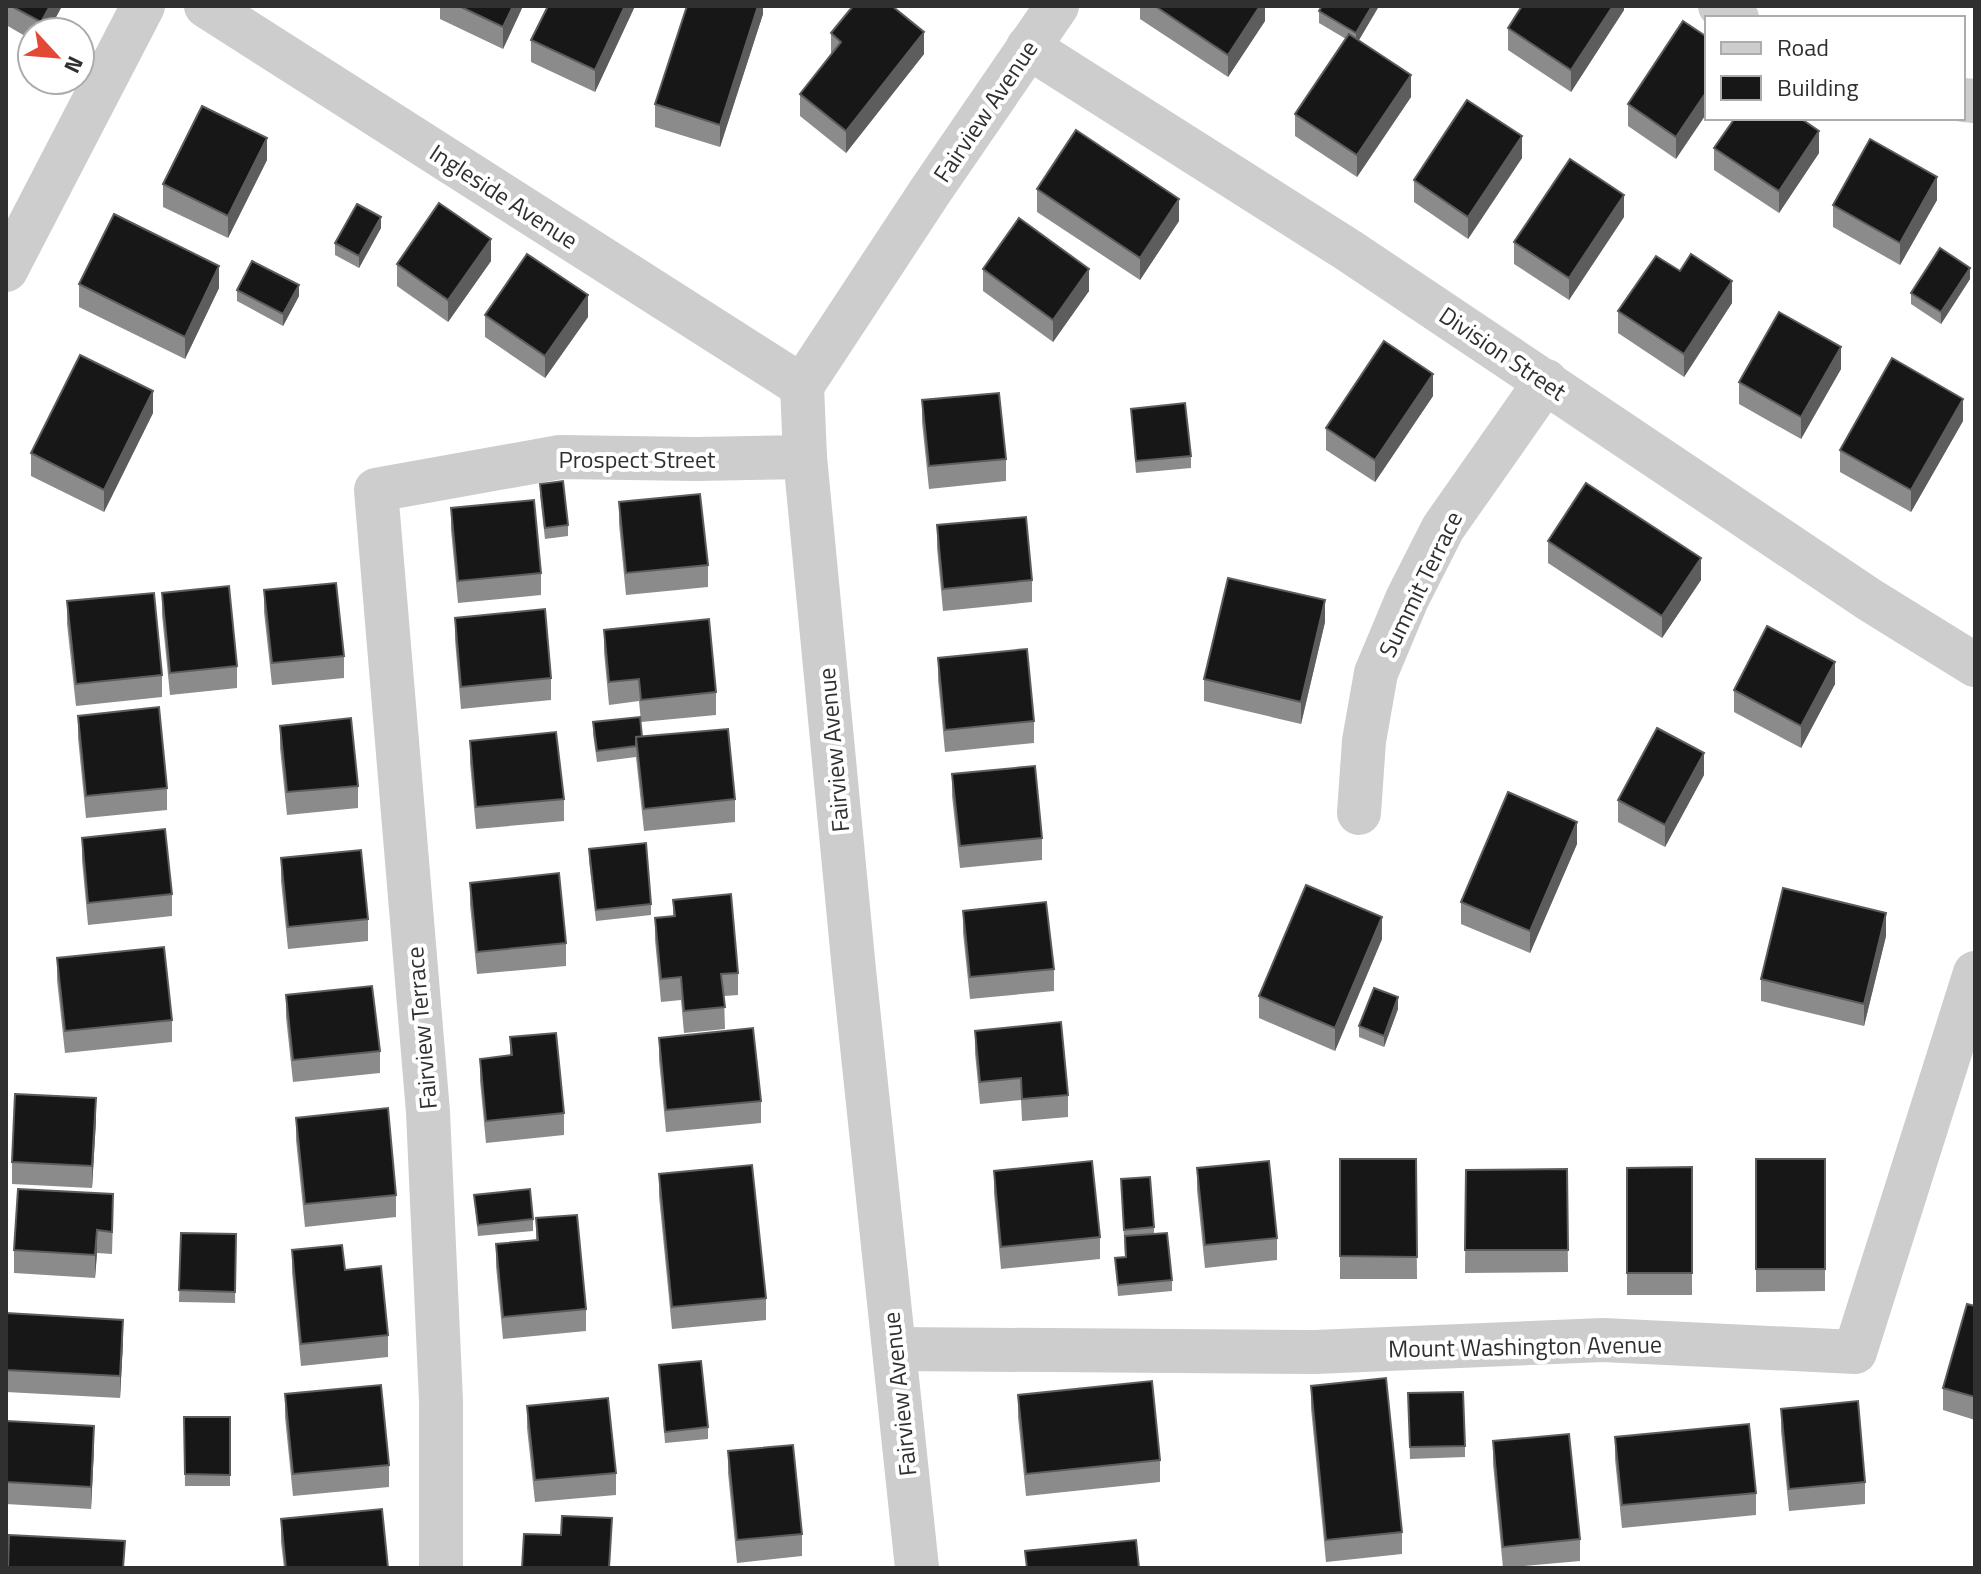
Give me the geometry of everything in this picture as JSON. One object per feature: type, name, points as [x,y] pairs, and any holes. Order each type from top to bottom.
[{"type":"street","points":[[6,270],[143,6]]},
{"type":"street","name":"Ingleside Avenue","points":[[206,6],[802,386]]},
{"type":"street","name":"Fairview Avenue","points":[[917,1568],[852,955],[805,457],[802,386],[1057,6]]},
{"type":"street","name":"Division Street","points":[[1028,47],[1348,250],[1870,600],[1975,665]]},
{"type":"street","name":"Summit Terrace","points":[[1359,813],[1364,741],[1376,673],[1407,599],[1443,528],[1546,381]]},
{"type":"street","name":"Prospect Street","points":[[376,490],[560,457],[805,457]]},
{"type":"street","name":"Fairview Terrace","points":[[376,490],[428,1112],[441,1401],[441,1568]]},
{"type":"street","name":"Mount Washington Avenue","points":[[894,1349],[1315,1352],[1603,1340],[1855,1352],[1975,973]]},
{"type":"building","points":[[11,6],[50,6],[44,16],[30,16]]},
{"type":"building","points":[[459,6],[513,6],[503,27]]},
{"type":"building","points":[[548,6],[625,6],[595,70],[531,40]]},
{"type":"building","points":[[687,6],[758,6],[720,125],[655,104]]},
{"type":"building","points":[[853,6],[892,6],[924,32],[846,131],[800,94],[841,42],[831,33]]},
{"type":"building","points":[[1155,6],[1260,6],[1228,55]]},
{"type":"building","points":[[1322,6],[1372,6],[1356,33],[1319,11]]},
{"type":"building","points":[[1522,6],[1613,6],[1571,70],[1508,28]]},
{"type":"building","points":[[1683,21],[1705,36],[1705,94],[1676,137],[1628,104]]},
{"type":"building","points":[[1349,34],[1411,75],[1357,155],[1295,114]]},
{"type":"building","points":[[1467,100],[1522,136],[1468,217],[1414,180]]},
{"type":"building","points":[[202,106],[267,138],[228,216],[163,184]]},
{"type":"building","points":[[1734,120],[1803,120],[1819,131],[1779,191],[1714,148]]},
{"type":"building","points":[[1076,130],[1179,199],[1140,258],[1037,189]]},
{"type":"building","points":[[1870,139],[1937,177],[1900,243],[1833,205]]},
{"type":"building","points":[[1570,159],[1624,195],[1569,278],[1514,242]]},
{"type":"building","points":[[439,203],[491,239],[448,300],[397,264]]},
{"type":"building","points":[[357,204],[381,217],[359,256],[335,243]]},
{"type":"building","points":[[114,214],[219,266],[185,337],[79,284]]},
{"type":"building","points":[[1019,218],[1089,269],[1053,320],[983,269]]},
{"type":"building","points":[[1940,248],[1970,268],[1941,312],[1911,293]]},
{"type":"building","points":[[527,254],[588,295],[545,356],[485,315]]},
{"type":"building","points":[[1691,254],[1732,281],[1684,354],[1618,311],[1656,256],[1680,271]]},
{"type":"building","points":[[252,261],[299,285],[283,314],[237,290]]},
{"type":"building","points":[[1779,312],[1841,347],[1801,417],[1739,382]]},
{"type":"building","points":[[1384,341],[1433,374],[1375,460],[1326,428]]},
{"type":"building","points":[[80,355],[153,391],[104,490],[31,453]]},
{"type":"building","points":[[1892,358],[1963,399],[1911,490],[1840,450]]},
{"type":"building","points":[[999,393],[1006,459],[929,466],[922,400]]},
{"type":"building","points":[[1185,403],[1191,456],[1136,461],[1131,409]]},
{"type":"building","points":[[563,481],[568,525],[545,528],[540,484]]},
{"type":"building","points":[[1586,483],[1701,558],[1662,616],[1548,541]]},
{"type":"building","points":[[700,494],[708,565],[626,573],[619,502]]},
{"type":"building","points":[[534,500],[541,573],[458,581],[451,508]]},
{"type":"building","points":[[1026,517],[1032,580],[943,589],[937,525]]},
{"type":"building","points":[[1228,578],[1325,600],[1301,702],[1204,679]]},
{"type":"building","points":[[336,583],[344,656],[272,663],[264,590]]},
{"type":"building","points":[[229,586],[237,666],[170,673],[162,593]]},
{"type":"building","points":[[154,593],[162,675],[76,684],[67,601]]},
{"type":"building","points":[[545,609],[551,678],[461,687],[455,618]]},
{"type":"building","points":[[709,619],[716,692],[641,700],[639,679],[609,682],[604,630]]},
{"type":"building","points":[[1767,626],[1835,662],[1801,726],[1734,690]]},
{"type":"building","points":[[1027,649],[1034,721],[945,730],[938,658]]},
{"type":"building","points":[[159,707],[167,788],[86,796],[78,716]]},
{"type":"building","points":[[640,717],[642,737],[636,737],[636,746],[597,751],[593,722]]},
{"type":"building","points":[[351,718],[358,786],[287,792],[280,726]]},
{"type":"building","points":[[1657,728],[1704,753],[1665,825],[1618,800]]},
{"type":"building","points":[[728,729],[735,799],[644,809],[636,737]]},
{"type":"building","points":[[556,732],[564,799],[476,807],[470,741]]},
{"type":"building","points":[[1035,766],[1042,838],[960,846],[952,774]]},
{"type":"building","points":[[1508,792],[1577,822],[1530,931],[1461,902]]},
{"type":"building","points":[[165,829],[172,894],[88,903],[82,838]]},
{"type":"building","points":[[646,843],[651,904],[596,910],[589,849]]},
{"type":"building","points":[[361,850],[368,919],[288,927],[281,858]]},
{"type":"building","points":[[559,873],[566,943],[477,952],[470,883]]},
{"type":"building","points":[[1306,885],[1382,917],[1335,1028],[1259,996]]},
{"type":"building","points":[[1783,888],[1886,913],[1864,1004],[1761,979]]},
{"type":"building","points":[[731,894],[738,973],[721,974],[725,1007],[684,1011],[681,977],[661,979],[655,918],[675,916],[673,900]]},
{"type":"building","points":[[1046,902],[1054,969],[970,977],[963,911]]},
{"type":"building","points":[[164,947],[172,1020],[65,1031],[57,958]]},
{"type":"building","points":[[372,986],[380,1051],[293,1060],[286,995]]},
{"type":"building","points":[[1374,988],[1398,997],[1384,1036],[1359,1026]]},
{"type":"building","points":[[1061,1022],[1068,1095],[1022,1099],[1021,1078],[980,1082],[975,1031]]},
{"type":"building","points":[[753,1028],[761,1101],[666,1110],[659,1038]]},
{"type":"building","points":[[556,1033],[564,1113],[486,1121],[480,1059],[512,1055],[510,1037]]},
{"type":"building","points":[[15,1094],[96,1098],[92,1166],[12,1162]]},
{"type":"building","points":[[388,1108],[396,1195],[305,1204],[296,1118]]},
{"type":"building","points":[[1340,1159],[1416,1159],[1417,1257],[1340,1256]]},
{"type":"building","points":[[1756,1159],[1825,1159],[1825,1269],[1756,1269]]},
{"type":"building","points":[[1092,1161],[1100,1237],[1001,1247],[994,1171]]},
{"type":"building","points":[[1269,1161],[1277,1238],[1205,1245],[1197,1168]]},
{"type":"building","points":[[752,1165],[766,1298],[672,1307],[659,1174]]},
{"type":"building","points":[[1692,1167],[1692,1273],[1627,1273],[1627,1168]]},
{"type":"building","points":[[1567,1169],[1568,1250],[1465,1250],[1466,1170]]},
{"type":"building","points":[[1150,1177],[1154,1227],[1124,1230],[1121,1179]]},
{"type":"building","points":[[18,1189],[113,1194],[112,1232],[97,1230],[95,1255],[14,1250]]},
{"type":"building","points":[[530,1189],[533,1219],[478,1225],[474,1195]]},
{"type":"building","points":[[577,1215],[586,1309],[503,1317],[496,1244],[538,1240],[536,1218]]},
{"type":"building","points":[[181,1233],[236,1234],[235,1292],[179,1290]]},
{"type":"building","points":[[1167,1233],[1172,1280],[1118,1285],[1115,1258],[1126,1257],[1125,1236]]},
{"type":"building","points":[[342,1245],[345,1270],[381,1266],[388,1335],[301,1344],[292,1250]]},
{"type":"building","points":[[1967,1304],[1975,1306],[1975,1397],[1943,1388]]},
{"type":"building","points":[[6,1313],[123,1320],[120,1376],[6,1370]]},
{"type":"building","points":[[701,1361],[708,1427],[665,1432],[659,1365]]},
{"type":"building","points":[[1386,1378],[1402,1532],[1326,1540],[1311,1386]]},
{"type":"building","points":[[1152,1381],[1160,1460],[1026,1474],[1018,1395]]},
{"type":"building","points":[[381,1385],[389,1465],[293,1474],[285,1394]]},
{"type":"building","points":[[1463,1392],[1465,1446],[1410,1447],[1408,1393]]},
{"type":"building","points":[[608,1398],[616,1473],[535,1480],[527,1406]]},
{"type":"building","points":[[1858,1401],[1865,1482],[1789,1489],[1781,1409]]},
{"type":"building","points":[[184,1417],[230,1417],[230,1475],[185,1474]]},
{"type":"building","points":[[7,1421],[94,1426],[91,1487],[6,1482]]},
{"type":"building","points":[[1749,1424],[1756,1493],[1622,1505],[1615,1437]]},
{"type":"building","points":[[1569,1434],[1580,1539],[1503,1547],[1493,1441]]},
{"type":"building","points":[[793,1445],[802,1534],[737,1540],[728,1451]]},
{"type":"building","points":[[382,1509],[388,1568],[286,1568],[281,1519]]},
{"type":"building","points":[[562,1516],[612,1518],[609,1568],[522,1568],[524,1534],[561,1535]]},
{"type":"building","points":[[9,1535],[125,1541],[123,1568],[8,1568]]},
{"type":"building","points":[[1136,1540],[1139,1568],[1027,1568],[1025,1551]]}]
